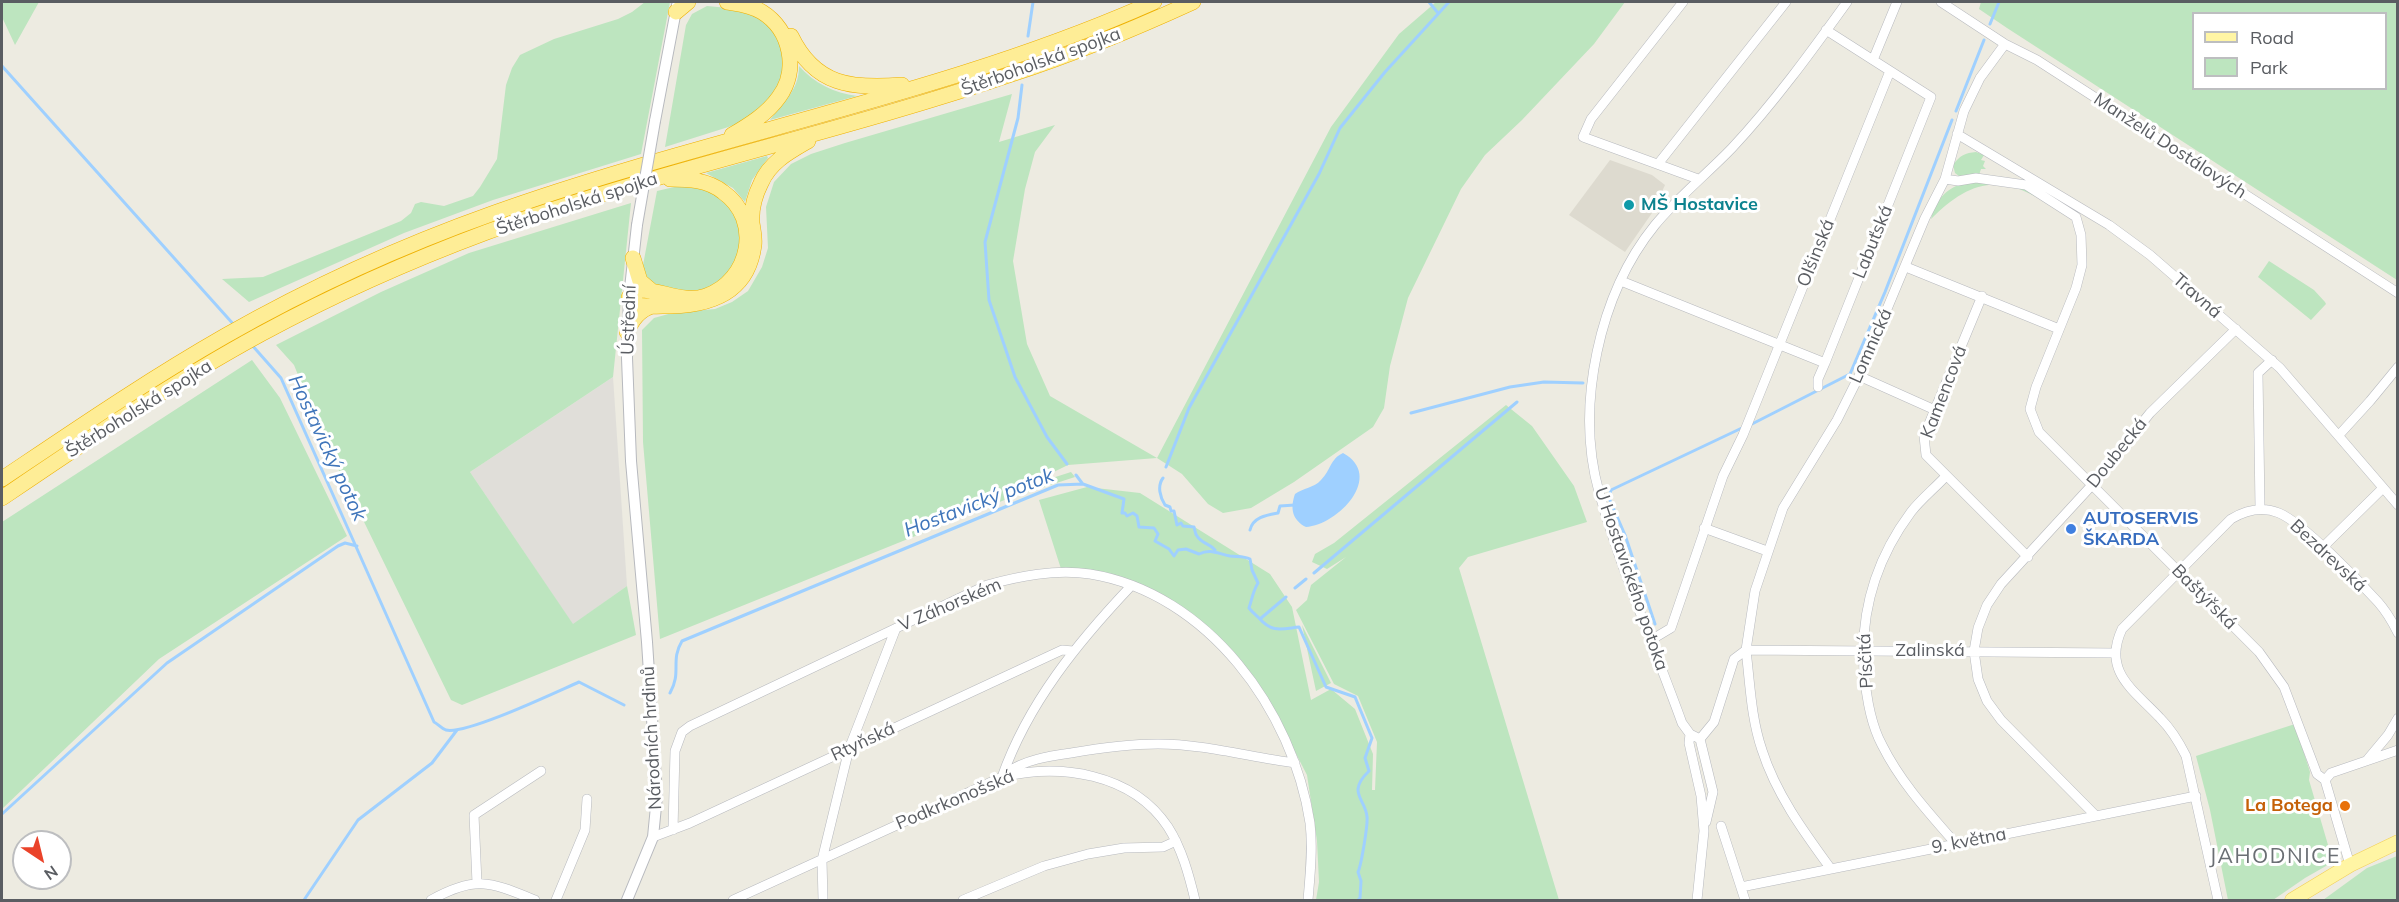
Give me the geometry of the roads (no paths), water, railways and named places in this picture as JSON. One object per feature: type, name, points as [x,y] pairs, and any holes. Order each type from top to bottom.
[{"type":"highway","points":[[677,7],[688,2]]},
{"type":"highway","points":[[702,149],[741,129],[768,109],[783,90],[789,70],[788,44],[776,24],[756,8],[727,2]]},
{"type":"highway","points":[[756,2],[771,9],[781,20],[811,66],[835,81],[849,85],[875,87],[934,82]]},
{"type":"highway","name":"Štěrboholská spojka","points":[[2,479],[140,387],[227,335],[350,272],[444,231],[592,180],[934,82],[1055,42],[1154,2]]},
{"type":"highway","name":"Štěrboholská spojka","points":[[2,498],[131,412],[239,346],[357,286],[434,253],[510,224],[629,186],[940,97],[1058,59],[1193,2]]},
{"type":"highway","points":[[629,297],[638,290],[652,299],[702,304],[717,298],[736,284],[747,270],[752,256],[753,205],[766,174],[788,153],[843,125]]},
{"type":"highway","points":[[627,332],[633,319],[652,299],[690,299],[706,296],[722,288],[734,276],[744,259],[747,243],[746,227],[740,211],[722,191],[705,183],[671,179],[629,186]]},
{"type":"highway","points":[[633,258],[640,281],[652,299]]},
{"type":"main road","points":[[2292,900],[2350,865],[2397,842]]},
{"type":"street","points":[[1683,2],[1591,119],[1583,137],[1698,179]]},
{"type":"street","points":[[1658,164],[1786,2]]},
{"type":"street","name":"U Hostavického potoka","points":[[1698,900],[1704,831],[1701,796],[1689,743],[1690,734],[1682,723],[1598,491],[1592,445],[1591,414],[1596,352],[1606,317],[1622,281],[1635,255],[1654,226],[1765,111],[1847,2]]},
{"type":"street","points":[[1873,60],[1897,2]]},
{"type":"street","name":"Manželů Dostálových","points":[[1941,2],[2005,44],[2037,60],[2397,293]]},
{"type":"street","name":"Ústřední","points":[[647,642],[632,461],[627,332],[637,225],[677,7]]},
{"type":"street","points":[[1826,30],[1890,71]]},
{"type":"street","name":"Lomnická","points":[[1700,739],[1714,722],[1734,659],[1746,650],[1755,591],[1783,508],[1837,420],[1859,376],[1925,218],[1945,179],[1964,111],[1980,78],[2005,44]]},
{"type":"street","name":"Labuťská","points":[[1818,387],[1818,379],[1931,97],[1890,71]]},
{"type":"street","name":"Olšinská","points":[[1651,640],[1671,628],[1729,460],[1743,435],[1890,71]]},
{"type":"street","name":"Travná","points":[[1958,134],[2109,225],[2150,255],[2272,360],[2397,505]]},
{"type":"street","name":"Baštýřská","points":[[1945,179],[1958,181],[1976,178],[2026,185],[2076,217],[2081,235],[2082,265],[2076,288],[2036,387],[2030,409],[2039,432],[2259,652],[2273,669],[2293,707],[2317,774],[2325,780],[2350,865]]},
{"type":"street","points":[[1906,267],[2059,329]]},
{"type":"street","points":[[1622,281],[1825,363]]},
{"type":"street","name":"Kamencová","points":[[1982,296],[1924,436],[1924,446],[1926,455],[2028,557]]},
{"type":"street","name":"Doubecká","points":[[2096,816],[2001,720],[1987,701],[1978,679],[1974,651],[1978,628],[1987,605],[2001,585],[2092,484],[2150,413],[2236,330]]},
{"type":"street","points":[[2218,900],[2186,756],[2177,738],[2161,719],[2127,686],[2119,672],[2115,653],[2122,629],[2231,519],[2260,508],[2258,374],[2272,360]]},
{"type":"street","points":[[2339,435],[2397,368]]},
{"type":"street","points":[[1859,376],[1935,410]]},
{"type":"street","name":"Písčitá","points":[[1946,476],[1912,511],[1892,541],[1877,570],[1866,608],[1863,652],[1865,684],[1871,716],[1881,744],[1914,796],[1956,844]]},
{"type":"street","points":[[2322,548],[2383,488]]},
{"type":"street","name":"Bezdrevská","points":[[2260,508],[2288,518],[2322,548],[2379,603],[2397,633]]},
{"type":"street","points":[[1704,528],[1767,551]]},
{"type":"street","name":"V Záhorském","points":[[673,830],[675,751],[682,732],[987,585],[1033,574],[1087,574],[1150,593],[1179,608],[1230,655],[1262,696],[1274,716],[1295,763],[1304,791],[1310,826],[1308,900]]},
{"type":"street","points":[[1002,777],[1010,753],[1034,708],[1073,651],[1131,586]]},
{"type":"street","points":[[823,900],[822,860],[849,749],[896,628]]},
{"type":"street","name":"Národních hrdinů","points":[[627,900],[653,837],[657,817],[657,783],[647,642]]},
{"type":"street","name":"Rtyňská","points":[[653,837],[673,830],[1062,650],[1073,651]]},
{"type":"street","points":[[1746,650],[1753,712],[1765,758],[1776,785],[1798,824],[1831,869]]},
{"type":"street","name":"Zalinská","points":[[1746,650],[2115,653]]},
{"type":"street","points":[[2366,760],[2388,735],[2397,718]]},
{"type":"street","points":[[1690,734],[1700,739],[1713,792],[1704,831]]},
{"type":"street","points":[[2388,735],[2391,747],[2397,750]]},
{"type":"street","points":[[1002,777],[1017,765],[1061,754],[1114,746],[1160,744],[1210,748],[1295,763]]},
{"type":"street","points":[[2325,780],[2331,773],[2397,750]]},
{"type":"street","name":"Podkrkonošská","points":[[733,900],[1002,777],[1026,771],[1057,770],[1106,780],[1147,803],[1167,826],[1176,841],[1195,900]]},
{"type":"street","points":[[477,883],[474,815],[541,771]]},
{"type":"street","name":"9. května","points":[[1741,887],[2196,796]]},
{"type":"street","points":[[556,900],[585,830],[587,799]]},
{"type":"street","points":[[1721,826],[1745,900]]},
{"type":"street","points":[[963,900],[1044,866],[1088,854],[1124,848],[1163,847],[1176,841]]},
{"type":"street","points":[[431,900],[459,886],[477,883],[497,885],[535,900]]},
{"type":"water","points":[[1343,453],[1355,463],[1359,474],[1358,486],[1352,498],[1331,518],[1306,527],[1293,513],[1295,494],[1318,483],[1335,458]]},
{"type":"waterway","points":[[1028,36],[1033,2]]},
{"type":"waterway","points":[[1429,2],[1438,13]]},
{"type":"waterway","points":[[1166,467],[1189,408],[1319,174],[1340,128],[1385,72],[1449,2]]},
{"type":"waterway","points":[[1990,24],[1999,2]]},
{"type":"waterway","points":[[1956,111],[1984,40]]},
{"type":"waterway","name":"Hostavický potok","points":[[2,66],[235,326]]},
{"type":"waterway","points":[[1022,85],[1018,118],[985,242],[989,300],[1015,377],[1047,437],[1067,464]]},
{"type":"waterway","points":[[1750,425],[1850,374],[1885,292],[1952,120]]},
{"type":"waterway","name":"Hostavický potok","points":[[251,344],[281,378],[434,722],[446,730],[472,726],[511,712],[579,682],[624,705]]},
{"type":"waterway","points":[[1411,413],[1510,387],[1544,382],[1583,383]]},
{"type":"waterway","points":[[1314,573],[1517,402]]},
{"type":"waterway","points":[[1655,624],[1625,535],[1609,498],[1611,490],[1744,427]]},
{"type":"waterway","points":[[1076,475],[1082,483]]},
{"type":"waterway","points":[[1163,478],[1160,484],[1161,495],[1165,505],[1174,511],[1177,525],[1181,523],[1183,526],[1194,527],[1199,538],[1215,550]]},
{"type":"waterway","name":"Hostavický potok","points":[[670,693],[682,641],[1058,485],[1083,484],[1124,499],[1122,513],[1127,516],[1133,513],[1137,516],[1139,527],[1154,528],[1158,534],[1155,541],[1169,549],[1174,556],[1178,550],[1186,549],[1199,554],[1211,551],[1250,559],[1258,583],[1249,608],[1264,623],[1273,628],[1299,627],[1326,687],[1355,697],[1372,738],[1365,758],[1369,771],[1362,779],[1358,790],[1367,817],[1358,872],[1361,881],[1358,900]]},
{"type":"waterway","points":[[1250,530],[1257,519],[1278,513],[1280,506],[1295,505]]},
{"type":"waterway","points":[[2,814],[167,663],[338,546],[345,543],[357,546]]},
{"type":"waterway","points":[[1295,588],[1306,579]]},
{"type":"waterway","points":[[1260,619],[1286,597]]},
{"type":"waterway","points":[[304,900],[358,820],[432,763],[457,730]]},
{"type":"place","name":"MŠ Hostavice","points":[[1629,205]]},
{"type":"place","name":"AUTOSERVIS ŠKARDA","points":[[2071,529]]},
{"type":"place","name":"La Botega","points":[[2345,806]]},
{"type":"district","name":"JAHODNICE","points":[[2275,857]]}]
